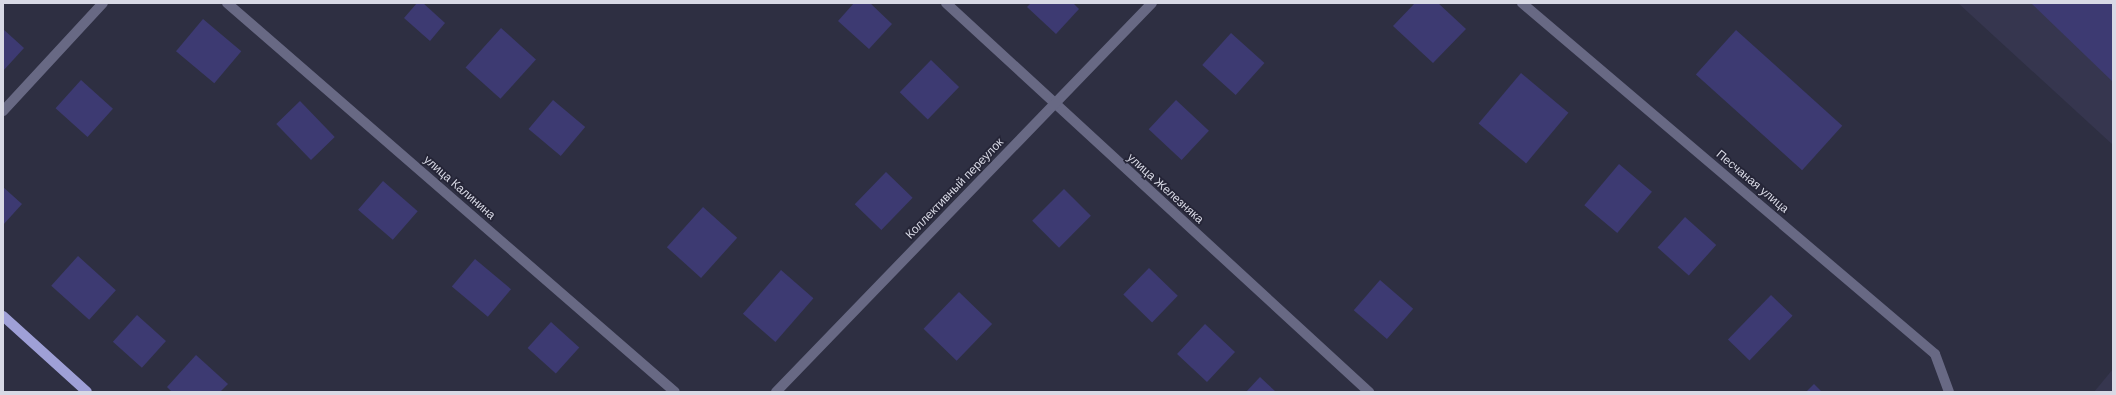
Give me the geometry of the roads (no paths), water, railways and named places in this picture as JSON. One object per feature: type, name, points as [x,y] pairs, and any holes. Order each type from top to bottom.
[{"type":"main road","points":[[3,316],[87,392]]},
{"type":"street","points":[[3,111],[103,3]]},
{"type":"street","name":"улица Калинина","points":[[227,3],[675,392]]},
{"type":"street","name":"улица Железняка","points":[[946,3],[1054,105],[1369,392]]},
{"type":"street","name":"Коллективный переулок","points":[[776,392],[1152,3]]},
{"type":"street","name":"Песчаная улица","points":[[1522,3],[1935,354],[1949,392]]}]
